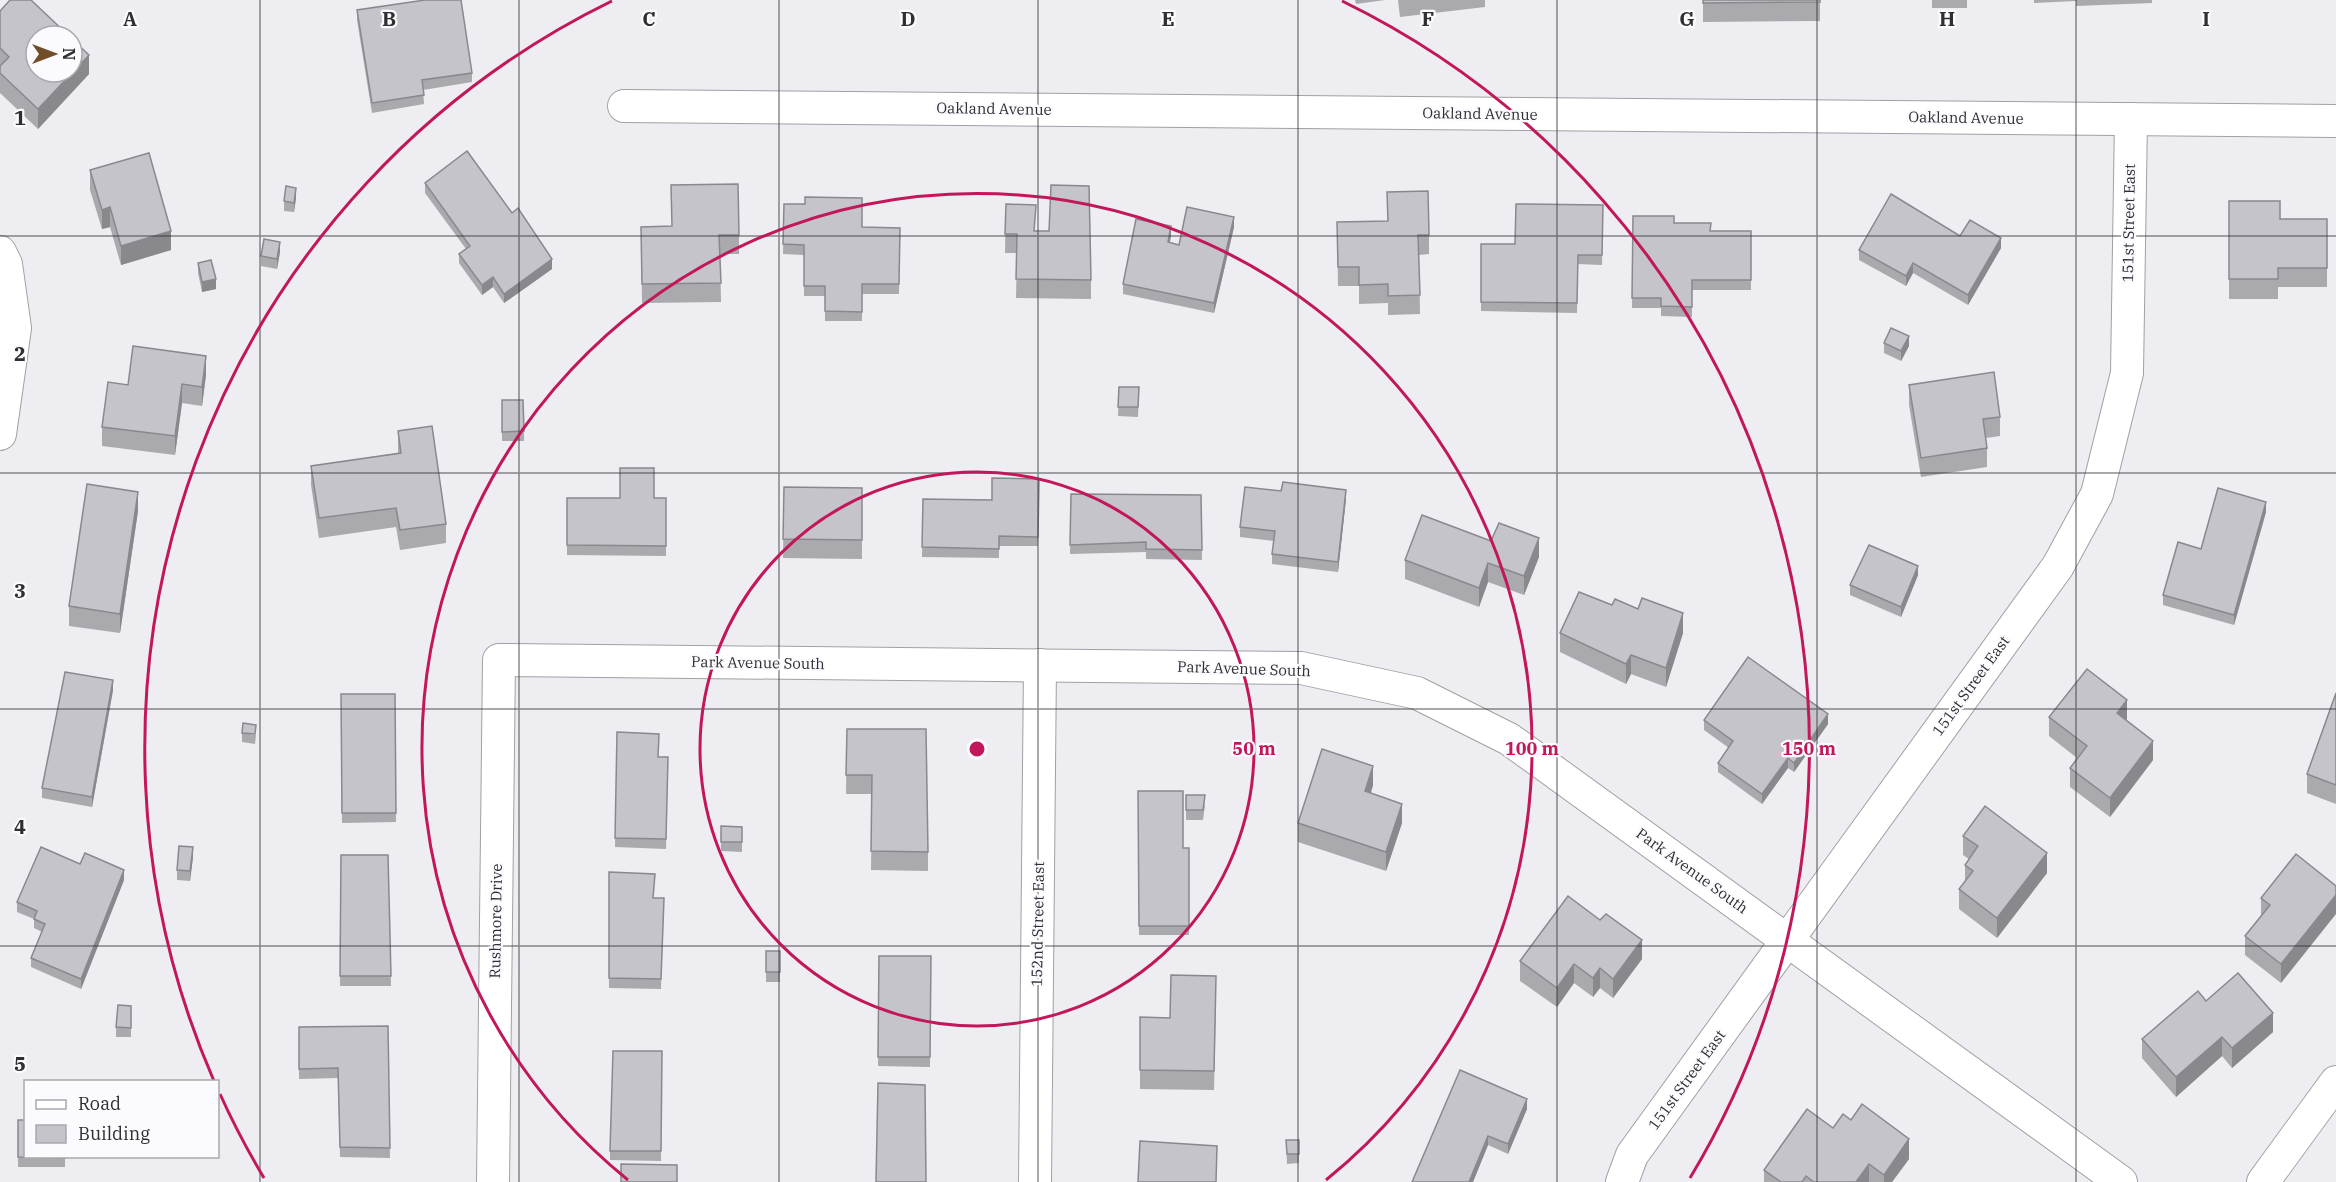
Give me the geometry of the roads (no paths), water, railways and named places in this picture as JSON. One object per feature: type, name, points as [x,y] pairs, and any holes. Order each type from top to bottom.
[{"type":"street","name":"Oakland Avenue","points":[[624,106],[2336,121]]},
{"type":"street","name":"151st Street East","points":[[1622,1182],[1632,1155],[2058,566],[2097,494],[2127,373],[2131,119]]},
{"type":"street","points":[[0,252],[6,264],[15,328],[0,434]]},
{"type":"street","name":"Park Avenue South","points":[[499,660],[1301,668],[1417,693],[1509,739],[2121,1182]]},
{"type":"street","name":"Rushmore Drive","points":[[493,1182],[499,660]]},
{"type":"street","name":"152nd Street East","points":[[1035,1182],[1040,665]]},
{"type":"street","points":[[2263,1182],[2336,1082]]}]
